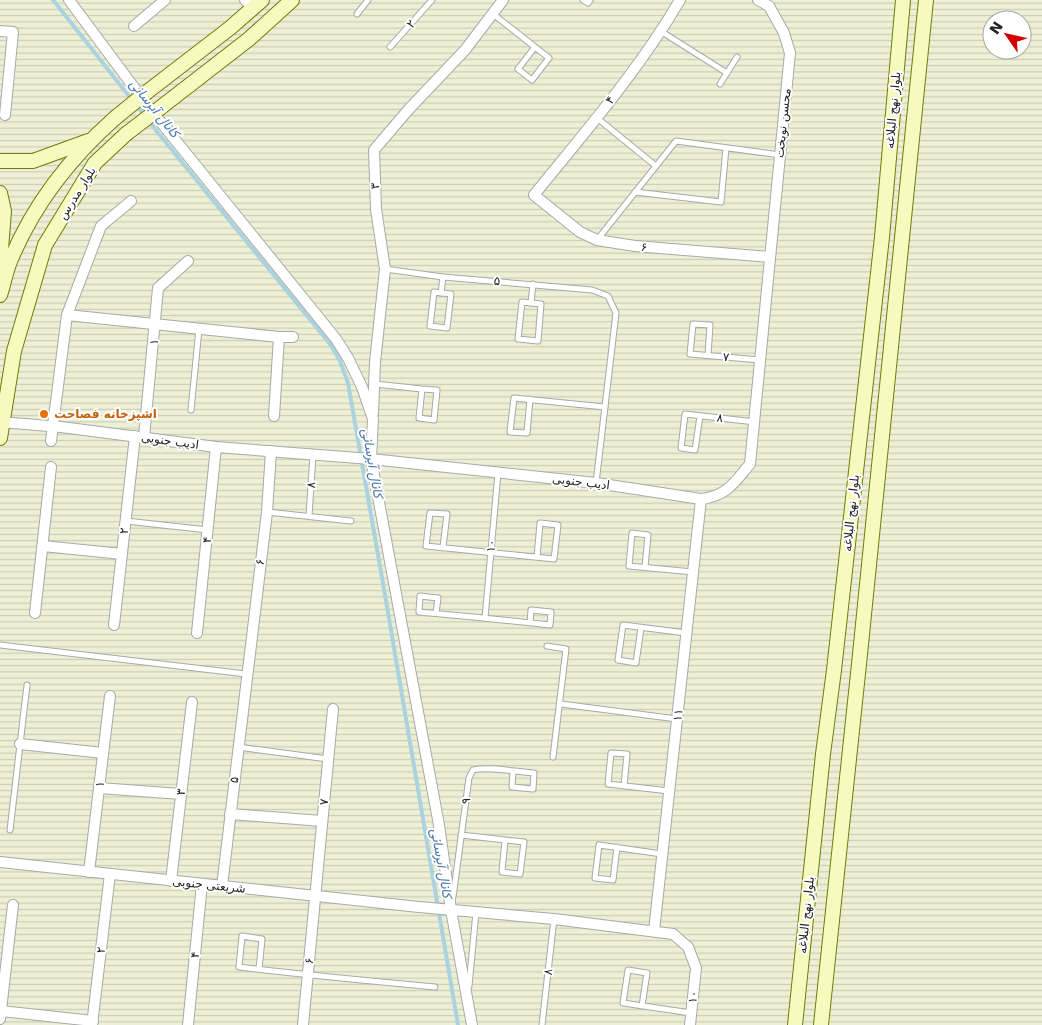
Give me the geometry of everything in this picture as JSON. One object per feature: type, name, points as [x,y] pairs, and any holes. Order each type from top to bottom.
[{"type":"main road","name":"بلوار مدرس","points":[[0,438],[1,422],[14,351],[45,244],[95,163],[126,134],[249,39],[292,0]]},
{"type":"main road","name":"بلوار نهج البلاغه","points":[[795,1025],[823,754],[880,247],[903,0]]},
{"type":"main road","name":"بلوار نهج البلاغه","points":[[821,1025],[926,0]]},
{"type":"main road","name":"بلوار مدرس","points":[[0,295],[11,259],[36,211],[56,179],[91,139],[147,92],[230,28],[253,3]]},
{"type":"main road","points":[[0,162],[33,161],[91,139]]},
{"type":"main road","points":[[0,193],[4,211],[0,262]]},
{"type":"street","points":[[69,0],[147,105],[336,339],[355,373],[373,419]]},
{"type":"street","points":[[134,26],[165,0]]},
{"type":"street","name":"۳","points":[[472,1025],[451,910],[439,825],[371,459],[375,362],[385,269],[376,209],[374,150],[409,109],[465,50],[503,0]]},
{"type":"street","name":"۴","points":[[534,195],[597,118],[662,32],[680,0]]},
{"type":"street","name":"محسن نوبخت","points":[[701,500],[715,498],[729,490],[750,464],[755,422],[790,53],[784,33],[769,6],[758,0]]},
{"type":"street","points":[[0,31],[13,32],[5,115]]},
{"type":"street","name":"۶","points":[[534,195],[580,232],[597,240],[635,246],[770,257]]},
{"type":"street","points":[[51,441],[67,316],[101,226],[131,201]]},
{"type":"street","name":"۱","points":[[139,436],[156,324],[158,288],[188,261]]},
{"type":"street","points":[[67,316],[279,337],[293,336]]},
{"type":"street","points":[[274,416],[279,337]]},
{"type":"street","name":"ادیب جنوبی","points":[[1,422],[139,436],[216,447],[371,459],[596,483],[701,500]]},
{"type":"street","name":"۲","points":[[114,625],[125,521],[139,436]]},
{"type":"street","name":"۴","points":[[197,633],[216,447]]},
{"type":"street","name":"۶","points":[[246,674],[266,512],[271,451]]},
{"type":"street","points":[[35,613],[51,466]]},
{"type":"street","name":"۱۱","points":[[654,931],[701,500]]},
{"type":"street","points":[[43,546],[122,554]]},
{"type":"street","name":"۵","points":[[222,886],[246,674]]},
{"type":"street","name":"۱","points":[[89,872],[110,696]]},
{"type":"street","name":"۳","points":[[171,881],[192,702]]},
{"type":"street","name":"۷","points":[[315,896],[333,708]]},
{"type":"street","points":[[20,744],[103,753]]},
{"type":"street","points":[[99,788],[181,794]]},
{"type":"street","points":[[230,814],[322,822]]},
{"type":"street","name":"شریعتی جنوبی","points":[[0,862],[654,931],[673,934],[688,947],[696,968]]},
{"type":"street","name":"۲","points":[[93,1023],[110,874]]},
{"type":"street","name":"۴","points":[[188,1025],[202,884]]},
{"type":"street","name":"۶","points":[[303,1025],[315,896]]},
{"type":"street","points":[[13,905],[0,1015],[93,1023]]},
{"type":"street","name":"۱۰","points":[[690,1025],[696,968]]},
{"type":"lane","points":[[357,14],[368,0]]},
{"type":"lane","points":[[583,0],[588,3],[590,0]]},
{"type":"lane","name":"۲","points":[[390,47],[429,1]]},
{"type":"lane","points":[[493,14],[535,47],[549,58],[532,80],[518,69],[535,47]]},
{"type":"lane","points":[[662,32],[727,73]]},
{"type":"lane","points":[[720,84],[737,57]]},
{"type":"lane","points":[[597,118],[656,166]]},
{"type":"lane","points":[[597,240],[676,141],[780,155]]},
{"type":"lane","points":[[636,192],[721,202],[726,148]]},
{"type":"lane","name":"۵","points":[[385,269],[592,290],[608,296],[616,313],[606,407]]},
{"type":"lane","points":[[441,293],[443,276]]},
{"type":"lane","points":[[531,303],[533,284]]},
{"type":"lane","points":[[434,292],[441,293],[451,294],[447,328],[430,326],[434,292]]},
{"type":"lane","points":[[522,302],[531,303],[541,304],[538,341],[518,339],[522,302]]},
{"type":"lane","name":"۷","points":[[708,355],[710,325],[693,324],[690,354],[761,360]]},
{"type":"lane","points":[[191,410],[199,328]]},
{"type":"lane","points":[[374,384],[437,390],[434,420],[419,418],[422,389]]},
{"type":"lane","points":[[530,399],[527,433],[510,432],[514,398],[530,399],[606,407],[596,483]]},
{"type":"lane","name":"۸","points":[[700,416],[695,450],[681,448],[685,414],[755,422]]},
{"type":"lane","name":"۸","points":[[309,516],[313,454]]},
{"type":"lane","name":"۱۰","points":[[485,618],[498,473]]},
{"type":"lane","points":[[266,512],[351,521]]},
{"type":"lane","points":[[443,547],[447,514],[430,512],[426,546],[554,559],[558,525],[540,523],[536,557]]},
{"type":"lane","points":[[125,521],[208,530]]},
{"type":"lane","points":[[645,568],[648,535],[632,533],[628,566],[645,568],[693,572]]},
{"type":"lane","points":[[436,614],[438,598],[420,596],[419,612],[436,614],[485,618],[530,623],[550,625],[551,612],[531,610],[530,623]]},
{"type":"lane","points":[[641,628],[636,663],[618,660],[623,626],[641,628],[686,634]]},
{"type":"lane","points":[[0,645],[246,674]]},
{"type":"lane","points":[[547,646],[566,648],[554,757]]},
{"type":"lane","points":[[10,830],[27,685]]},
{"type":"lane","points":[[561,704],[677,719]]},
{"type":"lane","points":[[238,748],[328,759]]},
{"type":"lane","points":[[624,786],[627,754],[611,753],[608,784],[670,792]]},
{"type":"lane","name":"۹","points":[[451,910],[469,778],[473,770],[479,768],[513,771],[534,773],[533,789],[512,787],[513,771]]},
{"type":"lane","points":[[461,835],[524,842],[520,874],[502,872],[505,840]]},
{"type":"lane","points":[[617,847],[613,880],[595,878],[599,845],[617,847],[663,854]]},
{"type":"lane","points":[[467,998],[476,912]]},
{"type":"lane","name":"۸","points":[[542,1025],[554,919]]},
{"type":"lane","points":[[259,969],[262,938],[242,936],[239,967],[435,987]]},
{"type":"lane","points":[[642,1006],[647,973],[628,970],[623,1003],[642,1006],[691,1013]]},
{"type":"green space","points":[[0,0],[1042,0],[1042,1025],[0,1025]]},
{"type":"waterway","name":"کانال آبرسانی","points":[[53,0],[330,344],[340,361],[348,383],[458,1025]]},
{"type":"place","name":"اشپزخانه فصاحت","points":[[44,414]]}]
